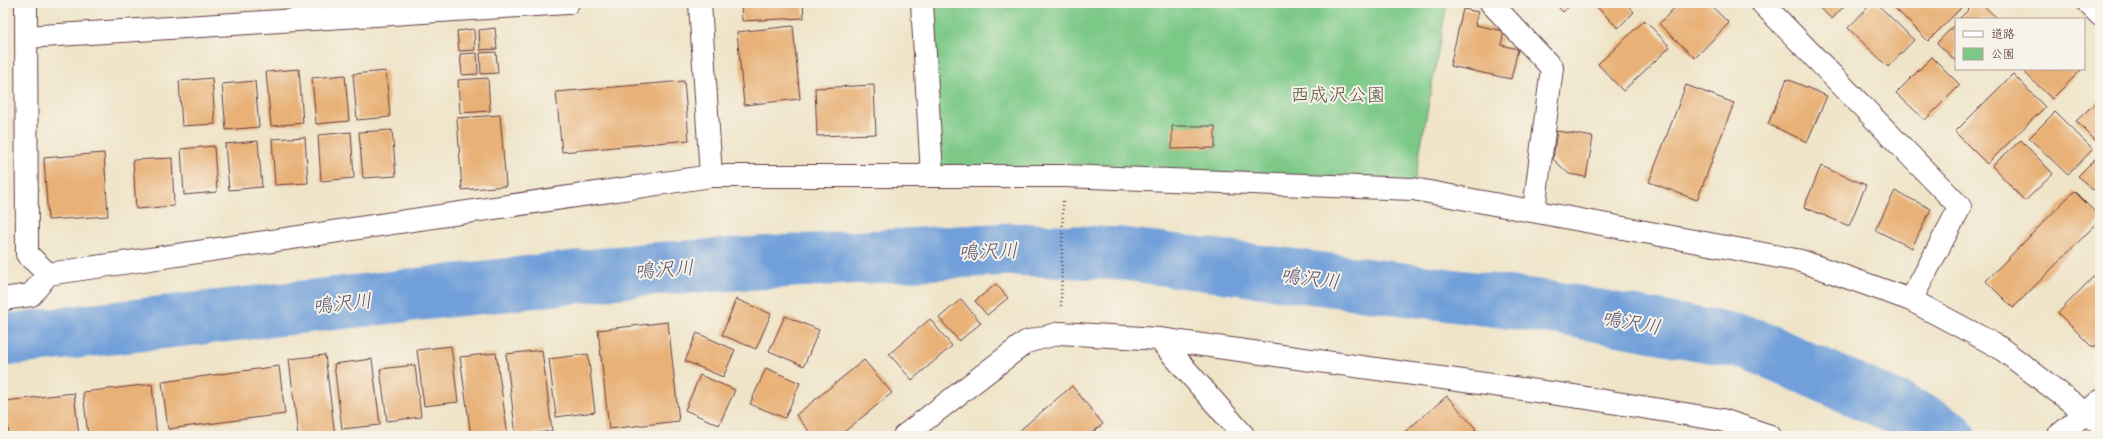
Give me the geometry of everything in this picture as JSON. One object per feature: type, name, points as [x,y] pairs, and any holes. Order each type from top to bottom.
[{"type":"street","points":[[26,3],[27,254],[48,274]]},
{"type":"street","points":[[26,37],[568,3]]},
{"type":"street","points":[[700,3],[711,176]]},
{"type":"street","points":[[922,3],[932,175]]},
{"type":"street","points":[[1491,3],[1552,68],[1534,210]]},
{"type":"street","points":[[1762,3],[1960,207],[1910,300]]},
{"type":"street","points":[[2088,3],[2100,15]]},
{"type":"street","points":[[3,300],[31,295],[48,274],[711,176],[1064,176],[1391,187],[1414,189],[1534,210],[1801,261],[1910,300],[1999,347],[2095,413],[2063,432]]},
{"type":"street","points":[[904,436],[1026,342],[1060,333],[1159,339],[1580,397],[1722,420],[1770,436]]},
{"type":"street","points":[[1159,339],[1244,436]]},
{"type":"path","points":[[1061,278],[1062,217]]},
{"type":"green space","name":"西成沢公園","points":[[922,3],[1447,3],[1413,189],[932,175]]},
{"type":"building","points":[[741,3],[803,3],[804,18],[742,21]]},
{"type":"building","points":[[1554,3],[1573,3],[1563,12]]},
{"type":"building","points":[[1593,3],[1625,3],[1634,12],[1618,28]]},
{"type":"building","points":[[1679,3],[1708,3],[1729,23],[1695,58],[1659,24]]},
{"type":"building","points":[[1814,3],[1847,3],[1832,19]]},
{"type":"building","points":[[1872,3],[1876,3],[1914,40],[1888,67],[1848,28]]},
{"type":"building","points":[[1890,3],[1957,3],[1961,8],[1928,41]]},
{"type":"building","points":[[1975,3],[1981,3],[1997,18],[1960,18]]},
{"type":"building","points":[[1463,9],[1478,12],[1475,25],[1504,31],[1501,45],[1518,49],[1511,79],[1450,66]]},
{"type":"building","points":[[1645,20],[1670,47],[1623,91],[1598,64]]},
{"type":"building","points":[[1955,24],[1955,60],[1937,43]]},
{"type":"building","points":[[793,26],[800,99],[744,105],[737,32]]},
{"type":"building","points":[[495,28],[497,49],[480,50],[479,30]]},
{"type":"building","points":[[474,29],[475,50],[459,51],[457,31]]},
{"type":"building","points":[[496,52],[498,73],[481,74],[480,53]]},
{"type":"building","points":[[477,53],[478,74],[462,75],[460,54]]},
{"type":"building","points":[[1932,57],[1960,85],[1925,120],[1896,93]]},
{"type":"building","points":[[299,69],[303,123],[271,126],[266,72]]},
{"type":"building","points":[[2022,70],[2081,70],[2052,99]]},
{"type":"building","points":[[386,71],[390,117],[357,120],[353,74]]},
{"type":"building","points":[[2013,74],[2045,107],[1987,164],[1955,132]]},
{"type":"building","points":[[345,75],[349,121],[316,124],[312,78]]},
{"type":"building","points":[[212,78],[215,124],[182,126],[179,81]]},
{"type":"building","points":[[488,78],[490,111],[460,113],[458,80]]},
{"type":"building","points":[[1787,79],[1827,96],[1807,142],[1768,124]]},
{"type":"building","points":[[255,81],[259,127],[226,130],[222,84]]},
{"type":"building","points":[[684,81],[689,140],[562,152],[556,92]]},
{"type":"building","points":[[874,85],[876,134],[817,136],[815,88]]},
{"type":"building","points":[[1686,85],[1734,103],[1697,200],[1649,182]]},
{"type":"building","points":[[2100,99],[2100,145],[2076,121]]},
{"type":"building","points":[[2055,112],[2093,149],[2068,175],[2029,138]]},
{"type":"building","points":[[500,115],[506,186],[462,190],[457,118]]},
{"type":"building","points":[[1172,126],[1215,126],[1215,148],[1172,149]]},
{"type":"building","points":[[392,130],[396,176],[363,178],[359,132]]},
{"type":"building","points":[[1557,131],[1593,137],[1586,177],[1569,174],[1553,159]]},
{"type":"building","points":[[351,132],[354,178],[321,181],[318,135]]},
{"type":"building","points":[[305,137],[308,183],[275,185],[272,139]]},
{"type":"building","points":[[2021,140],[2053,174],[2025,201],[1992,166]]},
{"type":"building","points":[[258,141],[262,187],[229,190],[225,144]]},
{"type":"building","points":[[214,146],[217,192],[184,195],[181,149]]},
{"type":"building","points":[[104,153],[108,216],[48,220],[44,158]]},
{"type":"building","points":[[2100,154],[2100,183],[2093,190],[2078,176]]},
{"type":"building","points":[[172,158],[174,206],[136,209],[133,160]]},
{"type":"building","points":[[1821,166],[1866,185],[1849,226],[1804,207]]},
{"type":"building","points":[[1895,191],[1931,209],[1912,248],[1875,230]]},
{"type":"building","points":[[2074,191],[2100,217],[2100,220],[2013,308],[1986,281]]},
{"type":"building","points":[[2100,270],[2100,341],[2093,348],[2058,313]]},
{"type":"building","points":[[996,284],[1008,298],[987,315],[975,301]]},
{"type":"building","points":[[736,299],[771,314],[756,349],[722,335]]},
{"type":"building","points":[[961,299],[981,323],[959,341],[939,318]]},
{"type":"building","points":[[785,316],[819,330],[804,366],[769,351]]},
{"type":"building","points":[[930,319],[952,346],[912,380],[889,354]]},
{"type":"building","points":[[668,322],[679,421],[609,429],[598,330]]},
{"type":"building","points":[[697,333],[735,350],[723,377],[685,361]]},
{"type":"building","points":[[451,346],[458,402],[424,406],[417,350]]},
{"type":"building","points":[[542,350],[552,431],[516,436],[506,354]]},
{"type":"building","points":[[496,353],[508,436],[471,436],[460,357]]},
{"type":"building","points":[[588,354],[595,412],[556,417],[549,359]]},
{"type":"building","points":[[325,355],[335,436],[298,436],[289,359]]},
{"type":"building","points":[[372,359],[380,425],[342,429],[334,364]]},
{"type":"building","points":[[864,360],[892,393],[839,436],[813,436],[796,415]]},
{"type":"building","points":[[415,365],[421,417],[387,421],[380,369]]},
{"type":"building","points":[[279,366],[285,414],[168,429],[162,382]]},
{"type":"building","points":[[766,368],[800,383],[785,418],[750,404]]},
{"type":"building","points":[[700,375],[735,390],[719,425],[685,410]]},
{"type":"building","points":[[152,384],[157,436],[88,436],[83,392]]},
{"type":"building","points":[[1072,386],[1103,424],[1088,436],[1013,436]]},
{"type":"building","points":[[74,393],[79,436],[9,436],[5,401]]},
{"type":"building","points":[[1447,396],[1476,429],[1467,436],[1400,436]]},
{"type":"waterway","name":"鳴沢川","points":[[3,340],[649,269],[1011,249],[1123,254],[1562,309],[1752,344],[1919,418],[1949,436]]}]
